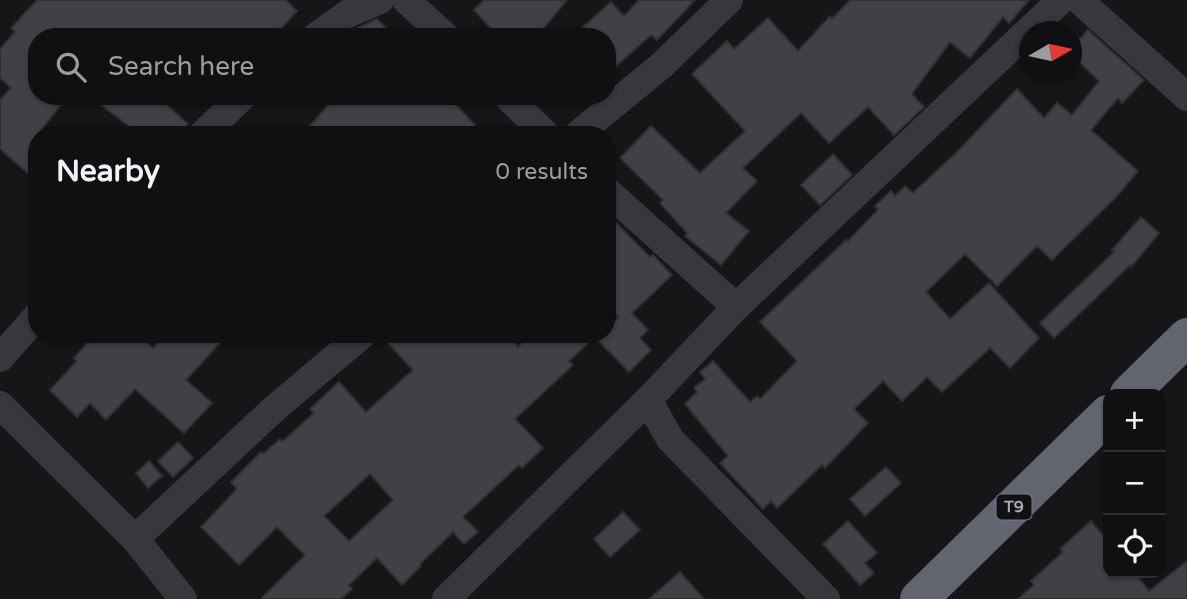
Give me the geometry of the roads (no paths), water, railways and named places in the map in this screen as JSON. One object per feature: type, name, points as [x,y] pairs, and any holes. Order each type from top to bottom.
[{"type":"highway","points":[[1134,389],[1187,337]]},
{"type":"highway","name":"T9","points":[[919,599],[1103,419]]},
{"type":"street","points":[[328,28],[347,14],[380,0]]},
{"type":"street","points":[[405,0],[436,28]]},
{"type":"street","points":[[616,103],[662,65],[729,0]]},
{"type":"street","points":[[446,599],[648,400],[736,307],[1061,0]]},
{"type":"street","points":[[1079,0],[1187,97]]},
{"type":"street","points":[[211,126],[234,105]]},
{"type":"street","points":[[516,105],[537,126]]},
{"type":"street","points":[[588,126],[613,105]]},
{"type":"street","points":[[616,199],[736,307]]},
{"type":"street","points":[[0,358],[28,326]]},
{"type":"street","points":[[135,539],[275,408],[352,343]]},
{"type":"street","points":[[648,400],[670,439],[826,599]]},
{"type":"street","points":[[0,405],[135,539],[183,599]]}]
